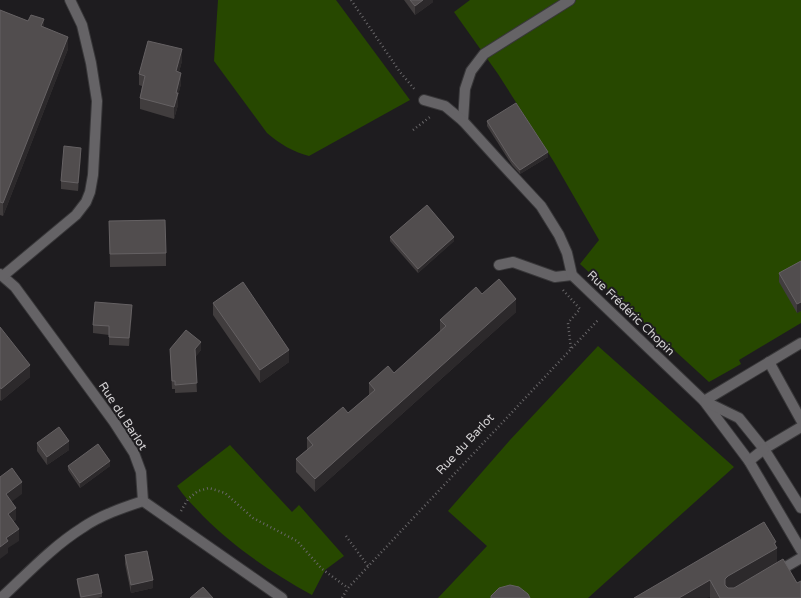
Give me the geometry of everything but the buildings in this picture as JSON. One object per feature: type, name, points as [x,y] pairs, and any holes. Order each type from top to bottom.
[{"type":"street","name":"Rue du Barlot","points":[[70,0],[82,25],[98,102],[93,175],[90,192],[86,202],[76,215],[1,275],[15,287],[114,422],[134,453],[141,472],[143,501]]},
{"type":"street","points":[[463,120],[465,89],[476,64],[484,54],[570,0]]},
{"type":"street","name":"Rue Frédéric Chopin","points":[[424,100],[445,106],[463,120],[541,206],[559,235],[567,253],[572,275],[704,401],[749,461],[801,550]]},
{"type":"street","points":[[498,265],[513,262],[555,277],[572,275]]},
{"type":"street","points":[[704,401],[801,343]]},
{"type":"street","points":[[769,362],[801,420]]},
{"type":"street","name":"Rue Frédéric Chopin","points":[[704,401],[739,418],[764,449],[801,508]]},
{"type":"street","points":[[749,461],[764,449],[801,428]]},
{"type":"street","points":[[1,598],[53,549],[82,528],[106,515],[143,501],[275,596]]},
{"type":"street","points":[[768,577],[801,558]]},
{"type":"path","points":[[351,0],[400,72],[424,100]]},
{"type":"path","points":[[413,130],[445,106]]},
{"type":"path","points":[[560,276],[562,289],[580,309],[568,323],[571,349]]},
{"type":"path","name":"Rue du Barlot","points":[[342,598],[348,588],[368,566],[608,310]]},
{"type":"path","points":[[174,523],[188,500],[198,491],[209,488],[225,493],[253,518],[297,541],[322,569],[348,588]]},
{"type":"path","points":[[346,536],[368,566]]},
{"type":"green space","points":[[218,0],[336,0],[410,100],[309,156],[292,150],[267,133],[214,61]]},
{"type":"green space","points":[[470,0],[801,0],[801,323],[739,360],[741,364],[709,382],[580,264],[599,240],[554,162],[498,74],[454,12]]},
{"type":"green space","points":[[598,346],[734,467],[588,598],[438,598],[487,546],[448,511],[510,440]]},
{"type":"green space","points":[[230,445],[292,512],[299,505],[344,556],[325,570],[312,595],[268,569],[228,539],[203,516],[177,486]]}]
